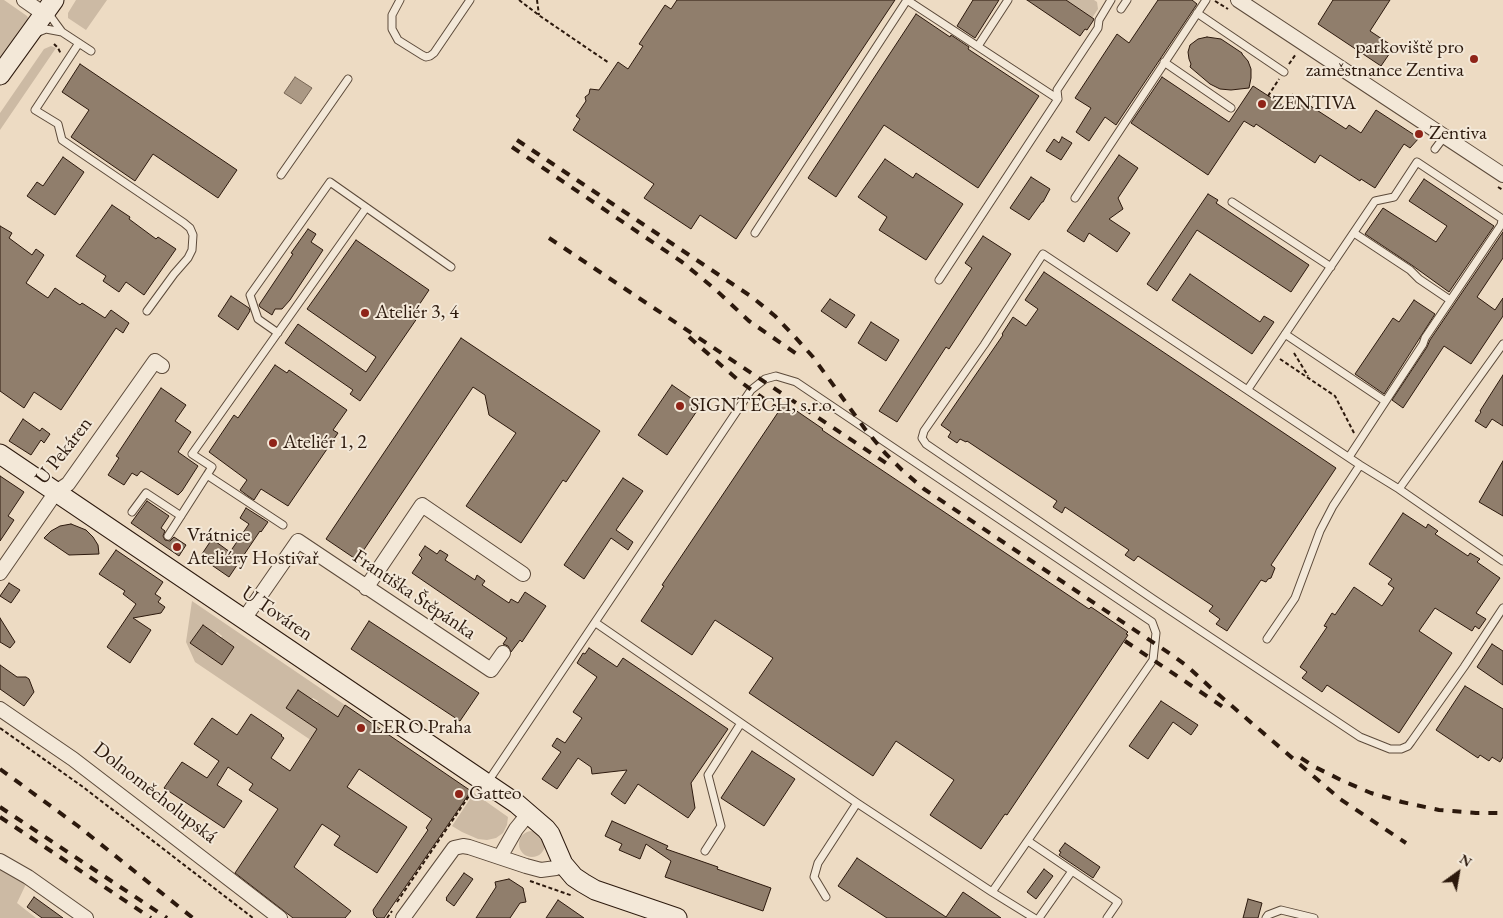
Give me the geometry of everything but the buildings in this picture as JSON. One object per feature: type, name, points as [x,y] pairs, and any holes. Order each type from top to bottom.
[{"type":"street","points":[[0,75],[50,6],[24,0]]},
{"type":"street","points":[[1234,5],[1503,176]]},
{"type":"street","name":"U Pekáren","points":[[0,573],[56,492],[68,484],[155,361],[162,366]]},
{"type":"street","name":"U Továren","points":[[0,454],[244,619],[481,786],[528,813],[546,828],[563,864],[582,883],[656,915]]},
{"type":"street","points":[[366,588],[422,505],[522,574]]},
{"type":"street","name":"Františka Štěpánka","points":[[244,619],[298,541],[491,670],[503,653]]},
{"type":"street","name":"Dolnoměcholupská","points":[[0,709],[73,759],[280,918]]},
{"type":"street","points":[[500,857],[516,829],[528,813]]},
{"type":"street","points":[[397,914],[454,848],[469,847],[541,870],[556,868],[563,864]]},
{"type":"street","points":[[0,861],[28,877],[86,918]]},
{"type":"street","points":[[656,915],[677,918]]},
{"type":"lane","points":[[400,0],[392,15],[392,29],[398,40],[422,55],[430,56],[434,53],[470,0]]},
{"type":"lane","points":[[755,233],[907,0],[1058,99]]},
{"type":"lane","points":[[978,46],[1008,0]]},
{"type":"lane","points":[[939,280],[1058,99],[1057,90],[1098,28],[1099,20],[1111,0]]},
{"type":"lane","points":[[1121,9],[1127,0]]},
{"type":"lane","points":[[1075,198],[1206,0]]},
{"type":"lane","points":[[50,6],[51,17],[62,32]]},
{"type":"lane","points":[[1197,14],[1284,72]]},
{"type":"lane","points":[[22,45],[34,34],[46,28],[62,32],[91,51]]},
{"type":"lane","points":[[79,43],[35,110],[58,124],[62,140],[184,223],[190,228],[192,235],[193,243],[188,258],[147,311]]},
{"type":"lane","points":[[1164,62],[1231,108]]},
{"type":"lane","points":[[282,175],[348,79]]},
{"type":"lane","points":[[1434,149],[1444,137]]},
{"type":"lane","points":[[1248,389],[1375,201],[1394,196],[1417,162],[1501,218],[1501,225],[1425,338],[1424,344],[1349,457]]},
{"type":"lane","points":[[278,333],[258,318],[250,295],[330,182],[451,267]]},
{"type":"lane","points":[[1232,202],[1331,267]]},
{"type":"lane","points":[[168,536],[212,467],[192,454],[366,208]]},
{"type":"lane","points":[[1354,233],[1410,270],[1419,279],[1450,300]]},
{"type":"lane","points":[[1503,561],[1044,254],[924,431],[922,438],[926,444],[1360,737],[1390,749],[1401,749],[1408,746],[1503,608]]},
{"type":"lane","points":[[1285,334],[1385,401]]},
{"type":"lane","points":[[1398,489],[1500,353],[1503,344]]},
{"type":"lane","points":[[481,786],[596,623],[751,390],[765,379],[776,376],[796,382],[1152,622],[1156,633],[1153,660],[992,892]]},
{"type":"lane","points":[[1267,640],[1294,598],[1320,531],[1333,506],[1360,465]]},
{"type":"lane","points":[[207,475],[283,525]]},
{"type":"lane","points":[[132,512],[146,493],[181,516]]},
{"type":"lane","points":[[596,623],[857,803],[1034,918]]},
{"type":"lane","points":[[705,850],[721,826],[708,775],[741,723]]},
{"type":"lane","points":[[826,897],[814,877],[818,863],[857,803]]},
{"type":"lane","points":[[1028,841],[1118,902],[1107,918]]},
{"type":"lane","points":[[1039,918],[1072,871]]},
{"type":"lane","points":[[1266,918],[1268,915],[1280,910],[1314,918]]},
{"type":"path","points":[[519,0],[609,63]]},
{"type":"path","points":[[537,0],[540,16]]},
{"type":"path","points":[[1214,0],[1234,5]]},
{"type":"path","points":[[1268,96],[1296,54]]},
{"type":"path","points":[[1279,358],[1335,396],[1356,438],[1360,440]]},
{"type":"path","points":[[0,728],[83,787],[253,918]]},
{"type":"path","points":[[397,903],[481,786]]},
{"type":"path","points":[[386,918],[397,914]]},
{"type":"shaded area","points":[[0,0],[4,0],[27,16],[29,20],[0,62]]},
{"type":"shaded area","points":[[76,0],[107,0],[86,30],[68,18],[68,13]]},
{"type":"shaded area","points":[[1066,0],[1094,0],[1097,2],[1098,9],[1092,18]]},
{"type":"shaded area","points":[[51,46],[56,48],[0,130],[0,113],[44,49]]},
{"type":"shaded area","points":[[295,77],[312,88],[301,104],[284,93]]},
{"type":"shaded area","points":[[192,601],[345,705],[339,715],[344,719],[324,749],[195,662],[186,642]],"holes":[[[203,625],[215,634],[217,632],[222,636],[221,638],[234,647],[222,665],[190,643]],[[298,690],[311,699],[313,698],[318,701],[317,703],[330,712],[318,730],[286,708]]]},
{"type":"shaded area","points":[[474,793],[508,817],[503,833],[496,838],[478,839],[452,826]]},
{"type":"shaded area","points":[[532,831],[541,835],[545,844],[541,853],[532,857],[523,853],[519,844],[523,835]]},
{"type":"shaded area","points":[[0,869],[26,884],[17,903],[36,918],[0,918]]},
{"type":"railway","points":[[517,140],[752,297],[775,316],[813,357],[865,429],[885,453],[924,489],[1187,666],[1340,799],[1406,843]]},
{"type":"railway","points":[[512,147],[682,262],[749,321],[801,357]]},
{"type":"railway","points":[[549,238],[892,467]]},
{"type":"railway","points":[[689,337],[738,380],[778,409]]},
{"type":"railway","points":[[1125,641],[1226,709]]},
{"type":"railway","points":[[1301,758],[1343,781],[1371,793],[1402,802],[1439,810],[1503,813]]},
{"type":"railway","points":[[0,769],[78,826],[193,918]]},
{"type":"railway","points":[[0,807],[167,918]]},
{"type":"railway","points":[[0,817],[151,918]]},
{"type":"place","name":"parkoviště pro zaměstnance Zentiva","points":[[1474,59]]},
{"type":"place","name":"ZENTIVA","points":[[1262,104]]},
{"type":"place","name":"Zentiva","points":[[1419,134]]},
{"type":"place","name":"Ateliér 3, 4","points":[[365,313]]},
{"type":"place","name":"SIGNTECH, s.r.o.","points":[[680,406]]},
{"type":"place","name":"Ateliér 1, 2","points":[[273,443]]},
{"type":"place","name":"Vrátnice Ateliéry Hostivař","points":[[177,547]]},
{"type":"place","name":"LERO Praha","points":[[361,728]]},
{"type":"place","name":"Gatteo","points":[[459,794]]}]
